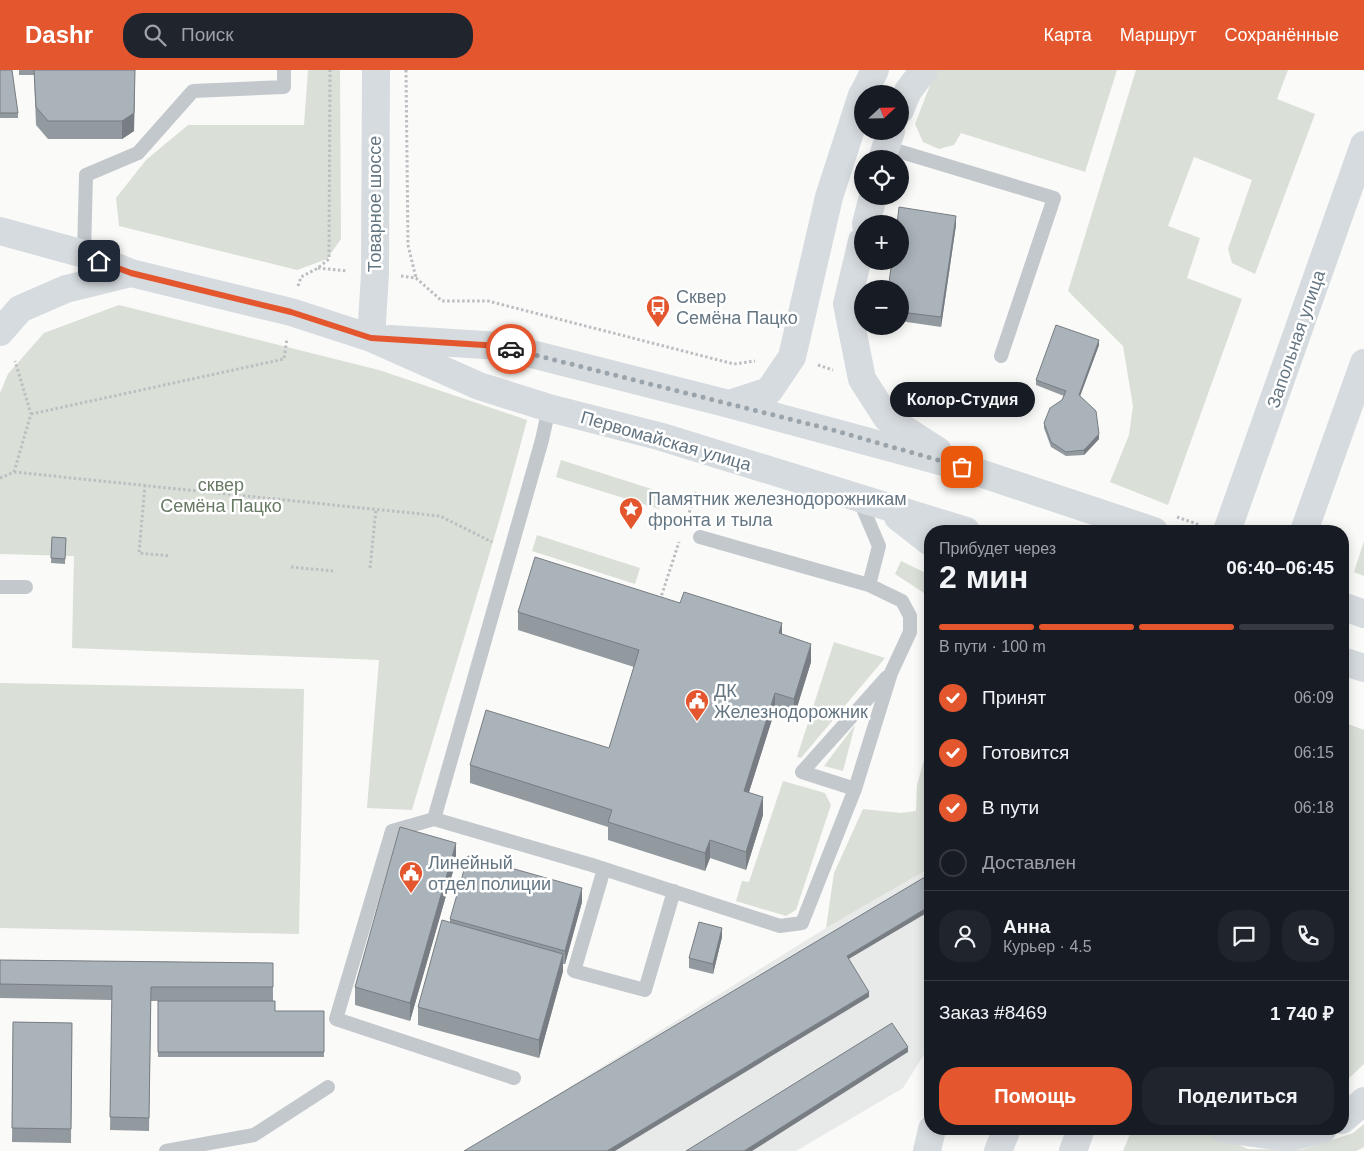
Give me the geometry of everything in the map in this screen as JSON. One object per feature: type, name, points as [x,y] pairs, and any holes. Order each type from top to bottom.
[{"type":"street","name":"Товарное шоссе","points":[[371,338],[375,274],[376,70]]},
{"type":"street","points":[[868,85],[875,70]]},
{"type":"street","points":[[909,90],[924,70]]},
{"type":"street","points":[[729,404],[769,391],[792,357],[829,197],[854,121]]},
{"type":"street","name":"Запольная улица","points":[[1220,525],[1364,145]]},
{"type":"street","points":[[0,231],[84,254],[131,273]]},
{"type":"street","points":[[855,270],[847,304],[862,379],[886,418],[962,467]]},
{"type":"street","name":"Первомайская улица","points":[[0,332],[20,309],[66,288],[131,273],[291,312],[371,338],[479,386],[549,408],[662,437],[858,496],[884,507],[946,525]]},
{"type":"street","name":"Первомайская улица","points":[[371,338],[500,346],[729,404],[962,467],[1157,525]]},
{"type":"street","points":[[1306,525],[1364,363]]},
{"type":"street","points":[[884,507],[924,537]]},
{"type":"street","points":[[1349,609],[1364,614]]},
{"type":"street","points":[[1349,1114],[1364,1101]]},
{"type":"street","points":[[927,1151],[931,1135]]},
{"type":"street","points":[[998,1151],[1005,1135]]},
{"type":"street","points":[[1073,1151],[1079,1135]]},
{"type":"street","points":[[1267,1135],[1289,1138],[1300,1135]]},
{"type":"lane","points":[[84,254],[86,175],[138,153],[193,91],[284,87],[284,70]]},
{"type":"lane","points":[[886,146],[1054,198],[1001,356]]},
{"type":"lane","points":[[434,819],[511,552],[549,408]]},
{"type":"lane","points":[[858,496],[879,546],[869,585]]},
{"type":"lane","points":[[514,1078],[336,1019],[392,831],[434,819],[604,869],[780,926],[802,923],[855,789],[891,673],[910,632],[910,616],[902,601],[869,585],[700,537]]},
{"type":"lane","points":[[0,587],[26,587]]},
{"type":"lane","points":[[855,789],[802,772],[891,673]]},
{"type":"lane","points":[[604,869],[574,971],[645,990],[674,892]]},
{"type":"lane","points":[[166,1151],[254,1134],[328,1087]]},
{"type":"path","points":[[31,414],[284,359],[291,312],[301,277],[318,268],[329,258],[330,70]]},
{"type":"path","points":[[406,70],[408,245],[416,278]]},
{"type":"path","points":[[14,472],[31,414],[15,361]]},
{"type":"path","points":[[0,478],[14,472],[440,516],[511,552]]},
{"type":"path","points":[[145,485],[139,553],[170,556]]},
{"type":"path","points":[[684,528],[696,492]]},
{"type":"path","points":[[370,568],[376,509]]},
{"type":"path","points":[[650,598],[660,601],[681,537]]},
{"type":"path","points":[[292,568],[333,571]]},
{"type":"shaded area","points":[[924,871],[924,1055],[903,1088],[796,1151],[466,1151],[826,928]]},
{"type":"green space","points":[[308,70],[340,70],[341,239],[327,259],[297,270],[119,226],[116,198],[146,160],[188,125],[304,125]]},
{"type":"green space","points":[[938,70],[1117,70],[1085,172],[961,133],[954,145],[939,149],[923,142],[915,124],[934,75]]},
{"type":"green space","points":[[1136,70],[1288,70],[1277,99],[1315,114],[1255,274],[1232,263],[1228,249],[1252,180],[1194,157],[1168,226],[1200,238],[1187,278],[1242,299],[1168,505],[1110,482],[1129,435],[1133,406],[1123,346],[1068,291]]},
{"type":"green space","name":"сквер Семёна Пацко","points":[[119,305],[379,370],[527,420],[486,567],[412,810],[367,808],[379,660],[72,648],[74,556],[0,554],[0,393],[8,374],[44,333]]},
{"type":"green space","points":[[561,460],[664,493],[659,509],[556,477]]},
{"type":"green space","points":[[537,535],[640,568],[635,584],[532,551]]},
{"type":"green space","points":[[1364,541],[1364,576],[1354,572]]},
{"type":"green space","points":[[901,561],[924,572],[924,593],[895,574]]},
{"type":"green space","points":[[834,642],[885,658],[801,758],[797,757]]},
{"type":"green space","points":[[0,683],[304,689],[299,934],[0,928]]},
{"type":"green space","points":[[1349,724],[1364,730],[1364,1064],[1349,1078]]},
{"type":"green space","points":[[855,725],[843,771],[824,766]]},
{"type":"green space","points":[[924,760],[924,871],[826,928],[834,873],[863,809],[901,813],[916,811],[917,785]]},
{"type":"green space","points":[[783,781],[825,793],[831,805],[796,910],[786,916],[736,901],[742,881],[749,882]]},
{"type":"green space","points":[[1364,1124],[1364,1147],[1356,1151],[1123,1151],[1130,1135],[1216,1135],[1248,1149],[1301,1150],[1353,1133]]},
{"type":"building","points":[[0,70],[12,70],[18,113],[0,113]]},
{"type":"building","points":[[34,70],[135,70],[134,113],[122,121],[48,121],[36,107]]},
{"type":"building","points":[[899,207],[956,216],[941,317],[909,313],[909,280],[889,280],[891,270],[909,270],[909,215],[898,215]]},
{"type":"building","points":[[1056,325],[1099,340],[1079,395],[1096,411],[1099,434],[1084,450],[1066,452],[1051,442],[1044,423],[1050,408],[1062,400],[1066,391],[1036,380]]},
{"type":"building","points":[[52,537],[66,538],[65,559],[51,558]]},
{"type":"building","name":"ДК Железнодорожник","points":[[535,557],[680,603],[684,592],[782,623],[779,633],[811,644],[794,699],[775,693],[744,791],[763,797],[746,852],[710,840],[705,853],[608,822],[612,810],[470,765],[486,710],[609,748],[639,650],[518,612]]},
{"type":"building","points":[[400,827],[456,843],[410,1003],[355,987]]},
{"type":"building","points":[[468,856],[582,888],[565,951],[450,919]]},
{"type":"building","points":[[924,878],[924,910],[847,956],[869,992],[607,1151],[464,1151]]},
{"type":"building","points":[[442,920],[563,954],[539,1040],[418,1007]]},
{"type":"building","points":[[699,922],[722,928],[713,964],[689,958]]},
{"type":"building","points":[[0,960],[273,963],[273,987],[151,987],[149,1118],[110,1117],[112,986],[0,984]]},
{"type":"building","points":[[158,1001],[275,1001],[275,1011],[324,1011],[324,1052],[158,1052]]},
{"type":"building","points":[[13,1022],[72,1023],[71,1129],[12,1128]]},
{"type":"building","points":[[892,1023],[908,1047],[744,1151],[686,1151]]},
{"type":"way so far","points":[[511,349],[833,430],[962,467]]},
{"type":"place","name":"Сквер Семёна Пацко","points":[[658,328]]},
{"type":"place","name":"Колор-Студия","points":[[962,467]]},
{"type":"place","name":"Памятник железнодорожникам фронта и тыла","points":[[631,530]]},
{"type":"place","name":"ДК Железнодорожник","points":[[697,722]]},
{"type":"place","name":"Линейный отдел полиции","points":[[411,894]]},
{"type":"route","points":[[99,261],[131,273],[291,312],[371,338],[500,346],[511,349]]}]
